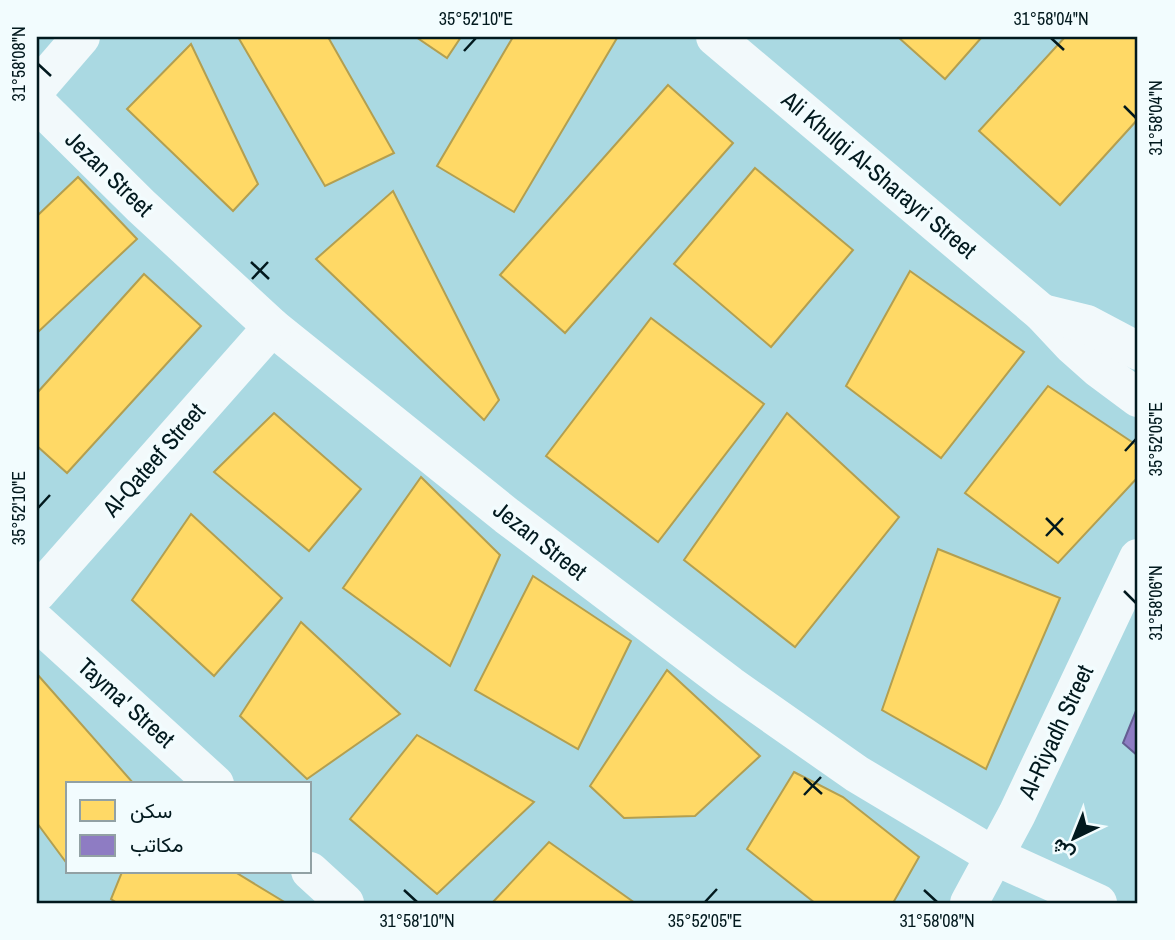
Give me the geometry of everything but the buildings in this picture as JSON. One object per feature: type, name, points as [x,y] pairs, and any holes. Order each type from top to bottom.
[{"type":"street","points":[[37,88],[81,37]]},
{"type":"street","name":"Ali Khulqi Al-Sharayri Street","points":[[715,37],[1042,313],[1099,369],[1138,398]]},
{"type":"street","name":"Jezan Street","points":[[37,103],[141,206],[272,327],[507,516],[730,685],[857,774],[994,856],[1098,903]]},
{"type":"street","name":"Ali Khulqi Al-Sharayri Street","points":[[1042,313],[1087,324],[1138,351]]},
{"type":"street","name":"Al-Qateef Street","points":[[37,593],[272,327]]},
{"type":"street","name":"Al-Riyadh Street","points":[[969,903],[1017,814],[1138,558]]},
{"type":"street","name":"Tayma' Street","points":[[37,622],[213,782]]},
{"type":"street","points":[[312,873],[345,903]]}]
